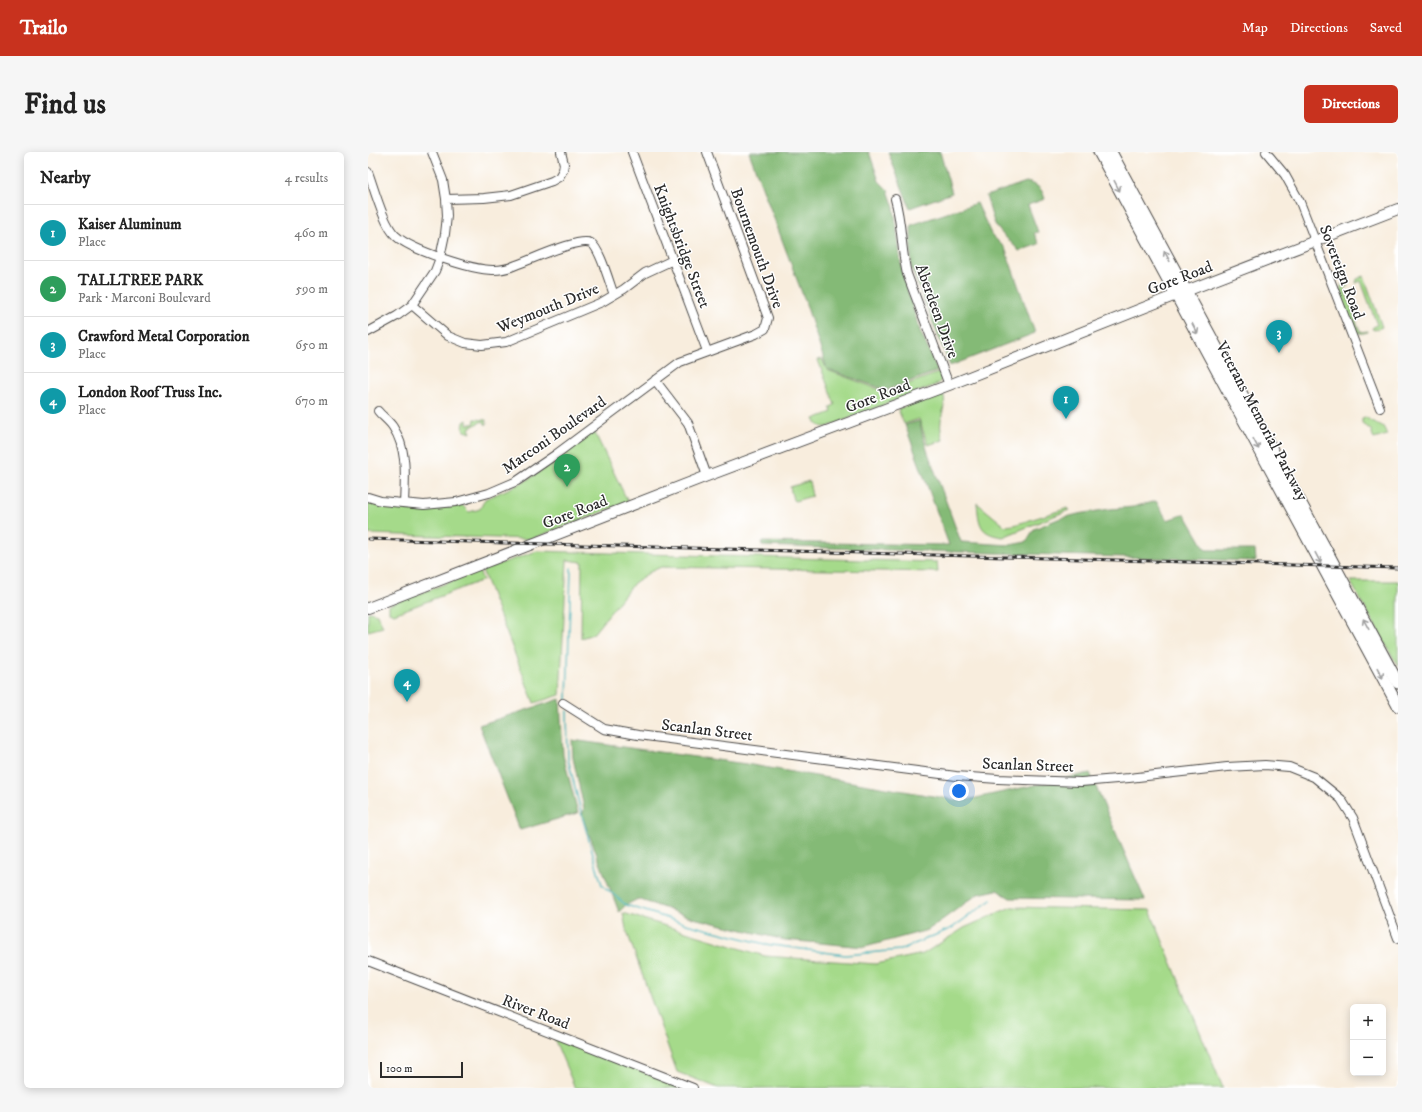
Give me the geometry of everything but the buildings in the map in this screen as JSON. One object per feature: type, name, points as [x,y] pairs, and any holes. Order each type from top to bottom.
[{"type":"highway","name":"Veterans Memorial Parkway","points":[[1098,152],[1181,293],[1398,683]]},
{"type":"highway","name":"Veterans Memorial Parkway","points":[[1111,152],[1181,293],[1398,706]]},
{"type":"main road","name":"Gore Road","points":[[368,608],[707,476],[949,385],[1398,209]]},
{"type":"street","points":[[368,332],[397,316],[412,305],[435,271],[440,258],[447,216],[446,199],[443,180],[432,152]]},
{"type":"street","points":[[446,199],[484,198],[511,195],[552,181],[559,177],[563,170],[564,164],[561,152]]},
{"type":"street","name":"Knightsbridge Street","points":[[632,152],[706,351]]},
{"type":"street","name":"Bournemouth Drive","points":[[654,380],[680,362],[706,351],[756,334],[765,329],[768,318],[707,152]]},
{"type":"street","name":"Sovereign Road","points":[[1268,153],[1285,175],[1300,202],[1380,408]]},
{"type":"street","points":[[368,172],[388,226],[396,236],[409,245],[440,258],[474,268],[493,270],[515,266],[584,241],[592,243],[597,250],[614,295]]},
{"type":"street","name":"Aberdeen Drive","points":[[895,198],[900,221],[903,258],[907,274],[949,385]]},
{"type":"street","name":"Weymouth Drive","points":[[412,305],[448,336],[465,343],[482,345],[506,342],[602,302],[645,273],[673,260]]},
{"type":"street","points":[[654,380],[688,423],[707,476]]},
{"type":"street","name":"Marconi Boulevard","points":[[368,497],[381,501],[424,505],[456,502],[489,493],[517,481],[555,456],[654,380]]},
{"type":"street","points":[[378,411],[393,427],[401,447],[405,467],[404,503]]},
{"type":"street","name":"Scanlan Street","points":[[563,703],[604,729],[638,735],[977,778],[1081,782],[1227,767],[1265,765],[1289,767],[1314,777],[1341,799],[1352,818],[1398,938]]},
{"type":"street","name":"River Road","points":[[368,961],[693,1088]]},
{"type":"green space","points":[[749,152],[869,152],[879,181],[888,190],[894,208],[902,272],[920,331],[938,371],[886,390],[827,369],[805,301]]},
{"type":"green space","points":[[888,152],[940,152],[952,193],[910,208]]},
{"type":"green space","points":[[1026,182],[1038,187],[1045,199],[1028,205],[1038,232],[1034,233],[1039,244],[1019,251],[1000,232],[995,224],[986,196]]},
{"type":"green space","points":[[977,203],[991,234],[1005,248],[1035,333],[950,366],[911,267],[911,225]]},
{"type":"green space","points":[[1364,276],[1382,327],[1375,330],[1372,329],[1377,325],[1361,281],[1356,283],[1357,279]]},
{"type":"green space","points":[[1342,284],[1347,284],[1348,286],[1344,288],[1360,332],[1368,332],[1359,333],[1352,329],[1339,293]]},
{"type":"green space","points":[[822,359],[827,370],[886,392],[941,372],[941,380],[938,384],[827,427],[822,427],[814,419],[832,412],[830,407],[835,405],[818,360]]},
{"type":"green space","points":[[940,393],[943,394],[945,400],[941,425],[943,440],[928,445],[919,419],[904,424],[898,409]]},
{"type":"green space","points":[[1365,417],[1382,426],[1387,435],[1374,439],[1371,430],[1362,423],[1362,418]]},
{"type":"green space","points":[[475,419],[486,420],[487,424],[486,425],[483,421],[469,428],[471,433],[465,431],[463,428],[464,422],[467,420],[467,424],[474,424]]},
{"type":"green space","points":[[919,421],[927,450],[961,542],[1010,545],[1026,542],[1034,529],[1058,519],[1078,514],[1133,507],[1156,501],[1167,520],[1185,514],[1206,550],[1255,550],[1256,561],[762,546],[761,542],[949,545],[905,425]]},
{"type":"green space","points":[[594,431],[628,502],[531,539],[368,534],[368,501],[391,507],[415,509],[462,505],[469,512],[480,509],[485,499],[524,482]]},
{"type":"green space","points":[[809,481],[812,496],[795,501],[793,500],[790,487]]},
{"type":"green space","points":[[977,503],[1005,526],[1014,525],[1068,508],[1069,510],[1003,537],[995,536],[982,527]]},
{"type":"green space","points":[[537,551],[937,562],[938,572],[661,567],[650,572],[634,583],[593,634],[581,638],[582,562],[567,560],[560,695],[534,703],[482,570]]},
{"type":"green space","points":[[479,571],[483,580],[394,614],[389,612],[389,605]]},
{"type":"green space","points":[[1350,581],[1398,581],[1398,666]]},
{"type":"green space","points":[[368,612],[377,614],[383,627],[368,631]]},
{"type":"green space","points":[[560,699],[563,755],[578,813],[520,830],[479,725]]},
{"type":"green space","points":[[572,740],[746,764],[962,801],[1090,773],[1145,900],[1010,898],[997,890],[978,894],[928,930],[865,947],[785,940],[693,918],[638,899],[626,905],[619,912],[582,816],[584,808],[573,758]]},
{"type":"green space","points":[[1011,907],[1150,910],[1223,1088],[718,1088],[677,1072],[626,929],[623,913],[765,956],[876,964],[923,954],[964,928]]},
{"type":"green space","points":[[553,1036],[683,1088],[575,1088]]},
{"type":"waterway","points":[[567,700],[571,568]]},
{"type":"waterway","points":[[567,711],[568,759],[582,816],[602,885],[626,905],[686,924],[765,944],[845,955],[900,950],[952,928],[991,900]]},
{"type":"railway","points":[[368,539],[1398,568]]},
{"type":"place","name":"Crawford Metal Corporation","points":[[1279,353]]},
{"type":"place","name":"Kaiser Aluminum","points":[[1066,419]]},
{"type":"place","name":"TALLTREE PARK","points":[[567,487]]},
{"type":"place","name":"London Roof Truss Inc.","points":[[407,702]]}]
